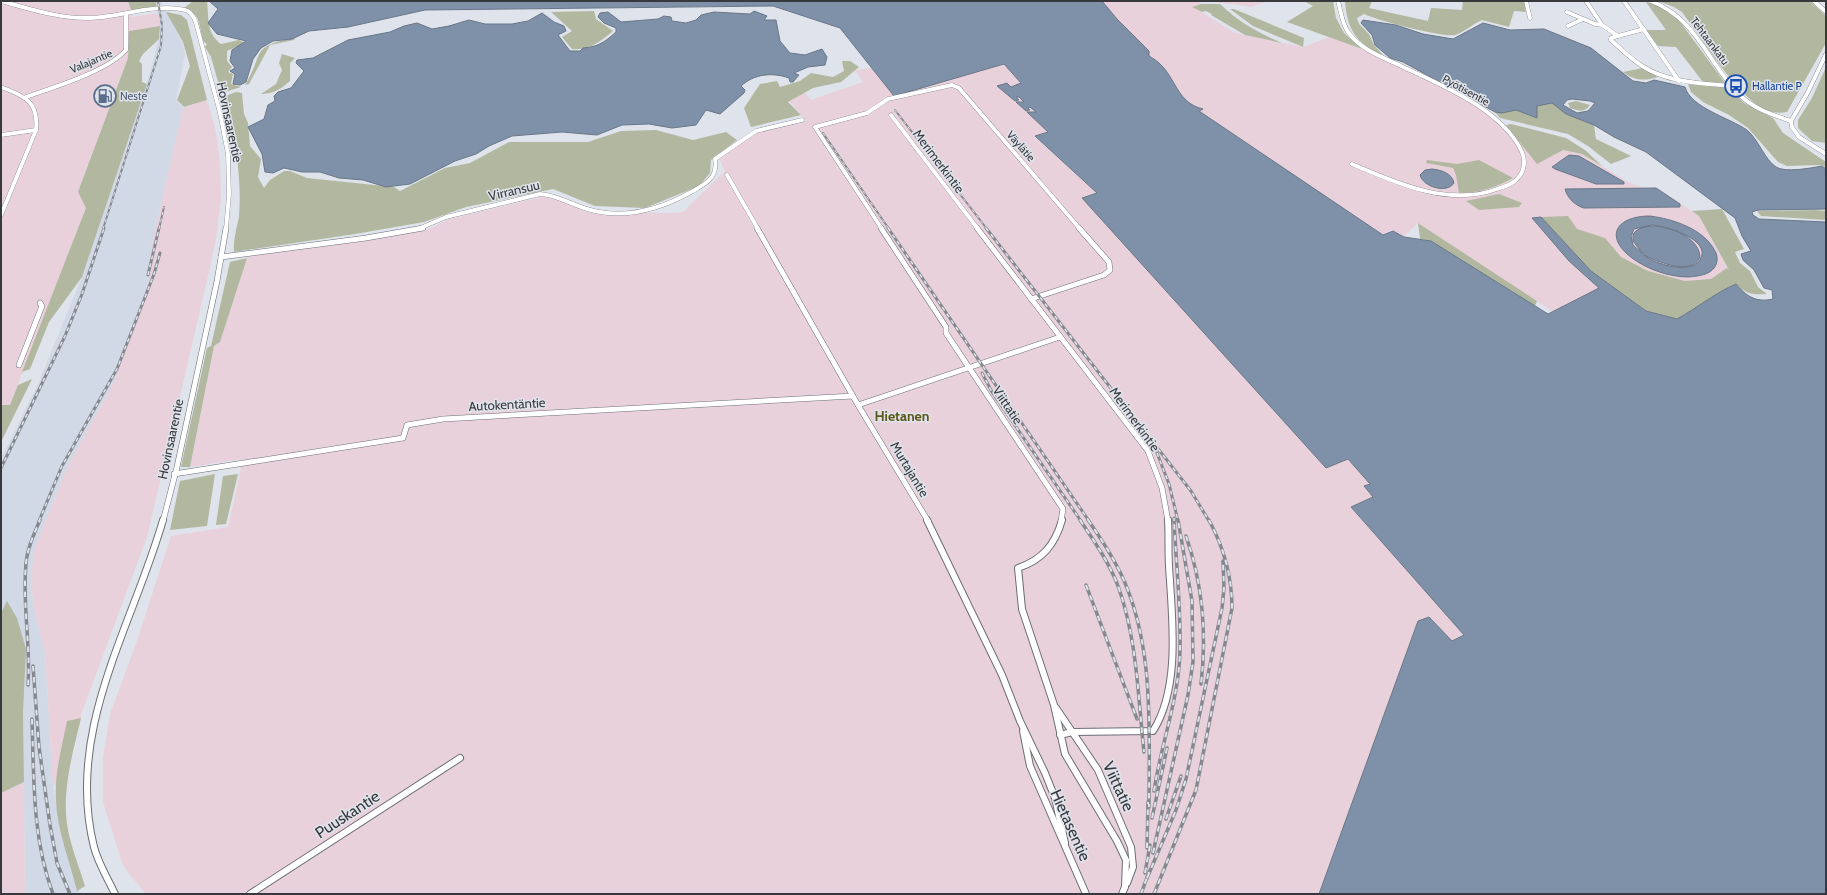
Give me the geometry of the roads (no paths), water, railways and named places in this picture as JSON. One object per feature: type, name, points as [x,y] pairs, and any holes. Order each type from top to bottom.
[{"type":"street","points":[[1,1],[62,17],[91,18],[126,15]]},
{"type":"street","name":"Pyötisentie","points":[[1338,1],[1342,22],[1355,41],[1376,56],[1407,69],[1487,112],[1502,126],[1520,148],[1525,163],[1524,170],[1518,180],[1508,185],[1480,194],[1462,196],[1422,190],[1352,164]]},
{"type":"street","points":[[1526,1],[1530,18]]},
{"type":"street","points":[[1586,1],[1602,25]]},
{"type":"street","points":[[1624,1],[1679,81]]},
{"type":"street","name":"Tehtaankatu","points":[[1651,1],[1665,5],[1680,16],[1740,96],[1755,108],[1791,121]]},
{"type":"street","points":[[1814,1],[1826,12]]},
{"type":"street","name":"Hovinsaarentie","points":[[114,894],[104,877],[87,818],[85,781],[89,738],[103,688],[161,527],[221,257],[228,208],[230,178],[227,146],[220,113],[193,16],[189,12],[180,9],[158,10],[126,15]]},
{"type":"street","points":[[1567,12],[1602,25],[1618,36]]},
{"type":"street","name":"Valajantie","points":[[26,97],[102,68],[124,55],[126,50],[126,15]]},
{"type":"street","points":[[1568,26],[1583,19]]},
{"type":"street","points":[[1644,29],[1610,39],[1648,70],[1679,81],[1732,86]]},
{"type":"street","points":[[1826,54],[1808,92],[1791,121],[1793,130],[1797,134],[1826,154]]},
{"type":"street","name":"Väylätie","points":[[815,127],[867,113],[888,99],[943,86],[952,85],[959,88],[1110,262],[1110,270],[1104,275],[1031,299]]},
{"type":"street","points":[[1,88],[26,97],[36,110],[38,122],[1,215]]},
{"type":"street","name":"Merimerkintie","points":[[891,115],[1148,451],[1164,495],[1167,519],[1172,643],[1168,693],[1159,725],[1153,731],[1072,732],[1060,735]]},
{"type":"street","name":"Virransuu","points":[[221,257],[366,238],[422,228],[446,217],[540,194],[550,193],[586,209],[597,211],[648,211],[703,187],[713,177],[717,170],[715,159],[756,130],[802,120]]},
{"type":"street","name":"Viittatie","points":[[815,127],[946,327],[946,333],[1063,509],[1062,525],[1056,541],[1031,565],[1018,568],[1022,610],[1054,705],[1065,754],[1117,841],[1126,860],[1125,887]]},
{"type":"street","points":[[1,135],[36,130]]},
{"type":"street","name":"Murtajantie","points":[[727,175],[853,396],[929,523],[1002,675],[1020,721]]},
{"type":"street","points":[[19,365],[42,306],[40,303]]},
{"type":"street","points":[[858,404],[1060,337]]},
{"type":"street","name":"Autokentäntie","points":[[174,474],[403,438],[407,425],[443,419],[853,396]]},
{"type":"street","name":"Viittatie","points":[[1054,705],[1098,770],[1131,848],[1133,867],[1122,894]]},
{"type":"street","points":[[1020,721],[1055,798],[1065,843]]},
{"type":"street","name":"Hietasentie","points":[[1020,721],[1030,766],[1048,810],[1065,843],[1086,894]]},
{"type":"street","name":"Puuskantie","points":[[250,894],[460,758]]},
{"type":"water","points":[[209,1],[1102,1],[1117,19],[1149,51],[1149,56],[1165,69],[1182,96],[1194,106],[1203,109],[1199,111],[1383,235],[1393,231],[1404,237],[1431,241],[1548,314],[1599,288],[1569,261],[1532,218],[1541,217],[1591,271],[1646,311],[1677,319],[1736,284],[1752,298],[1761,300],[1773,299],[1772,290],[1764,288],[1754,270],[1743,260],[1741,254],[1751,251],[1742,236],[1735,218],[1646,152],[1614,137],[1594,125],[1566,114],[1552,103],[1537,106],[1537,118],[1516,110],[1502,113],[1495,112],[1403,62],[1390,58],[1375,45],[1372,35],[1361,23],[1363,20],[1396,25],[1423,34],[1453,39],[1483,23],[1510,30],[1544,29],[1591,48],[1633,81],[1646,83],[1654,80],[1685,87],[1695,101],[1703,107],[1747,130],[1755,139],[1768,160],[1776,167],[1785,170],[1792,170],[1822,166],[1826,169],[1826,209],[1758,210],[1752,212],[1753,215],[1759,219],[1826,222],[1826,894],[1319,894],[1418,621],[1429,617],[1452,641],[1464,635],[1351,507],[1373,497],[1364,486],[1370,484],[1348,459],[1326,468],[1082,198],[1097,193],[1035,136],[1048,132],[1027,112],[1036,112],[1030,107],[1028,108],[1030,110],[1026,111],[1016,102],[1024,102],[1019,97],[1016,97],[1019,100],[1015,101],[997,86],[1007,83],[1011,87],[1021,83],[1004,64],[894,96],[840,28],[773,6],[425,10],[348,27],[309,31],[292,39],[273,41],[261,48],[253,59],[246,82],[240,85],[233,84],[235,74],[230,71],[235,68],[230,61],[232,50],[246,41],[217,34],[208,23],[218,9]],"holes":[[[1572,99],[1595,103],[1588,111],[1577,113],[1563,105],[1567,100]]]},
{"type":"water","points":[[754,11],[767,16],[764,20],[776,20],[780,41],[790,53],[805,55],[822,49],[827,57],[825,65],[808,67],[794,73],[799,75],[793,82],[790,82],[789,78],[776,75],[764,75],[752,79],[741,86],[745,90],[744,93],[720,114],[706,110],[696,125],[672,128],[649,124],[622,125],[597,135],[562,132],[512,136],[489,146],[476,154],[455,161],[410,184],[386,187],[363,180],[339,178],[320,172],[302,172],[284,168],[273,173],[265,172],[262,154],[248,127],[264,119],[268,105],[275,101],[274,96],[278,92],[291,88],[304,71],[296,63],[297,60],[313,58],[348,40],[390,32],[404,26],[417,23],[432,29],[469,20],[485,24],[512,24],[528,21],[542,13],[554,22],[564,26],[566,31],[558,35],[570,51],[580,51],[583,48],[601,43],[616,32],[616,28],[604,23],[598,17],[600,13],[608,12],[621,22],[658,19],[664,16],[671,17],[672,21],[686,23],[696,20],[701,15],[714,12],[750,14]]},
{"type":"water","points":[[1569,155],[1579,156],[1624,182],[1624,184],[1596,184],[1552,167]]},
{"type":"water","points":[[1432,169],[1449,174],[1454,183],[1446,188],[1436,188],[1430,186],[1422,179],[1420,175],[1425,170]]},
{"type":"water","points":[[1656,188],[1680,204],[1680,207],[1584,208],[1572,201],[1565,189]]},
{"type":"water","points":[[1650,216],[1659,217],[1687,226],[1696,231],[1710,243],[1717,255],[1715,266],[1712,270],[1703,275],[1682,277],[1659,272],[1645,266],[1623,250],[1618,242],[1616,235],[1618,229],[1622,223],[1629,219]],"holes":[[[1652,225],[1668,228],[1649,226],[1640,229],[1633,234],[1633,241],[1643,254],[1633,245],[1631,236],[1634,229]],[[1674,230],[1694,240],[1700,246],[1702,253],[1700,260],[1695,264],[1689,267],[1682,267],[1690,266],[1696,263],[1700,257],[1698,248],[1692,241]],[[1644,255],[1665,264],[1681,267],[1672,266],[1656,262]]]},
{"type":"railway","points":[[103,229],[161,46],[162,25],[158,1]]},
{"type":"railway","points":[[895,110],[987,229]]},
{"type":"railway","points":[[823,133],[889,229]]},
{"type":"railway","points":[[159,229],[164,207]]},
{"type":"railway","points":[[1,468],[65,336],[82,294],[104,228]]},
{"type":"railway","points":[[148,275],[159,228]]},
{"type":"railway","points":[[888,228],[1089,521]]},
{"type":"railway","points":[[986,228],[1191,491],[1209,521]]},
{"type":"railway","points":[[39,521],[62,466],[117,369],[154,274],[160,253]]},
{"type":"railway","points":[[982,373],[992,392],[1081,521]]},
{"type":"railway","points":[[1157,453],[1169,484],[1178,521]]},
{"type":"railway","points":[[28,685],[29,670],[25,594],[26,564],[29,547],[40,520]]},
{"type":"railway","points":[[1080,520],[1101,552],[1110,569],[1118,586],[1124,606],[1136,668],[1144,752]]},
{"type":"railway","points":[[1088,520],[1120,572],[1131,599],[1139,628],[1145,657],[1148,687],[1149,807]]},
{"type":"railway","points":[[1154,791],[1179,669],[1180,618],[1174,520]]},
{"type":"railway","points":[[1153,853],[1188,695],[1193,662],[1192,601],[1178,520]]},
{"type":"railway","points":[[1154,894],[1196,790],[1232,608],[1229,573],[1219,541],[1209,520]]},
{"type":"railway","points":[[1186,536],[1192,554],[1200,591],[1202,609],[1204,646],[1201,684]]},
{"type":"railway","points":[[1147,878],[1176,810],[1186,779],[1222,608],[1224,588],[1223,561]]},
{"type":"railway","points":[[1086,585],[1137,719]]},
{"type":"railway","points":[[33,666],[39,747],[50,825],[57,863],[70,894]]},
{"type":"railway","points":[[32,719],[35,808],[41,851],[53,894]]},
{"type":"railway","points":[[1152,818],[1167,748]]},
{"type":"railway","points":[[1166,819],[1181,776]]},
{"type":"railway","points":[[1147,848],[1148,802]]},
{"type":"railway","points":[[1145,873],[1150,845]]},
{"type":"railway","points":[[1141,894],[1149,872]]},
{"type":"place","name":"Hallantie P","points":[[1736,86]]},
{"type":"place","name":"Neste","points":[[105,96]]},
{"type":"district","name":"Hietanen","points":[[902,416]]}]
